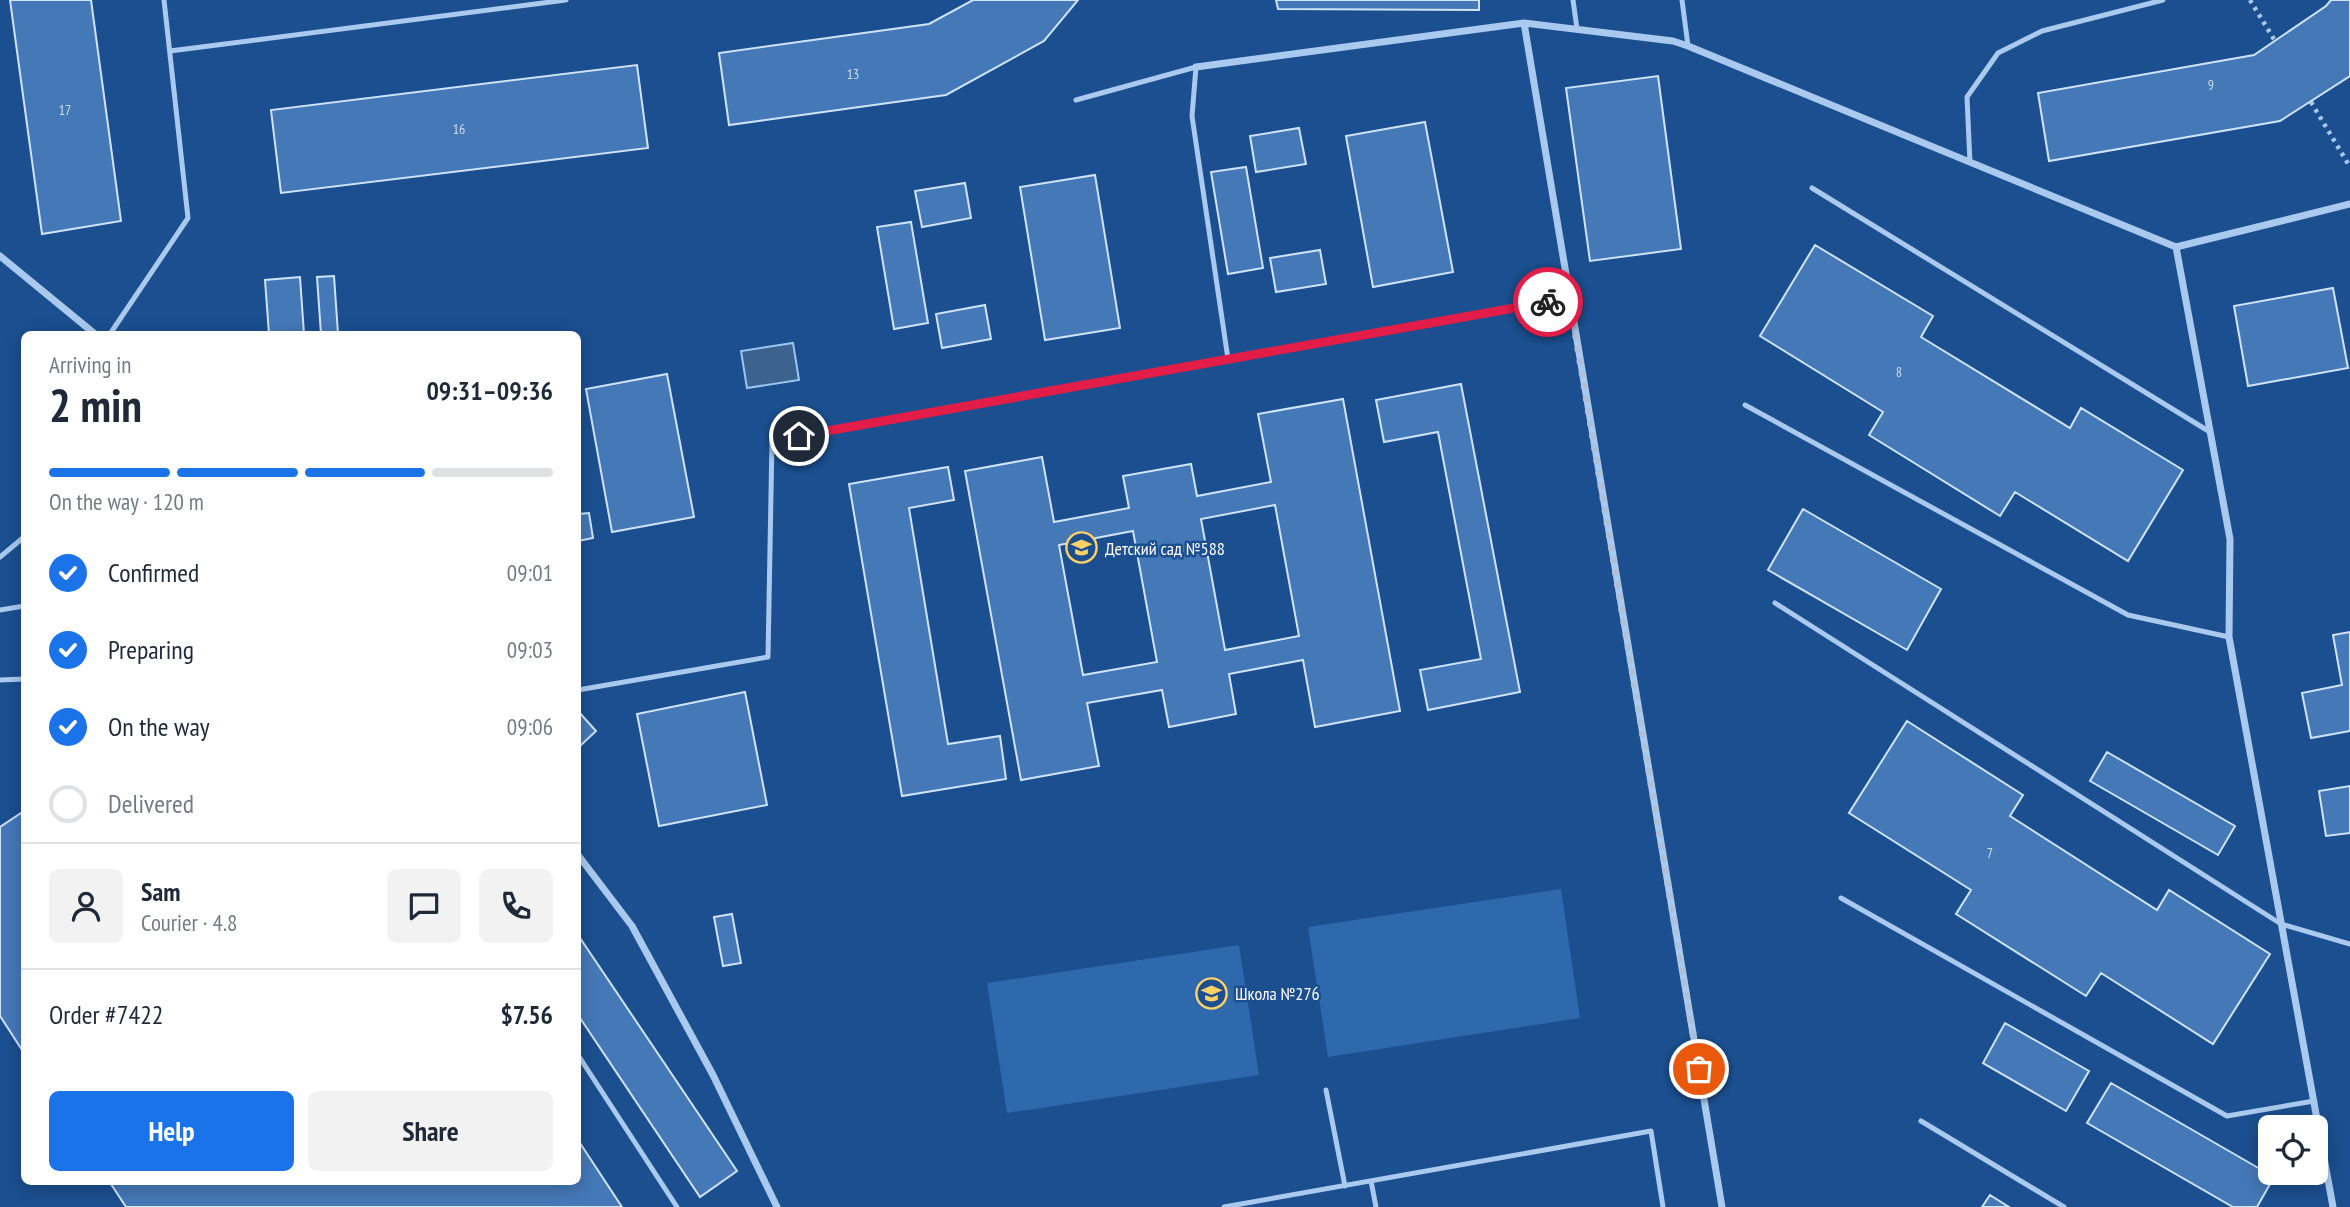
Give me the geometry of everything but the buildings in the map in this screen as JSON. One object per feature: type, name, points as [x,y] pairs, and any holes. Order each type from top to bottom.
[{"type":"street","points":[[1524,23],[1722,1207]]},
{"type":"street","points":[[1196,67],[1524,23],[1577,29],[1673,41],[1688,46],[2176,247],[2350,204]]},
{"type":"street","points":[[2176,247],[2230,540],[2229,637],[2333,1207]]},
{"type":"street","points":[[0,256],[91,331]]},
{"type":"street","points":[[581,859],[632,926],[713,1075],[777,1207]]},
{"type":"lane","points":[[112,331],[188,218],[164,0]]},
{"type":"lane","points":[[170,51],[566,0]]},
{"type":"lane","points":[[1573,0],[1577,29]]},
{"type":"lane","points":[[1682,0],[1688,46]]},
{"type":"lane","points":[[1970,163],[1967,97],[1998,53],[2042,31],[2161,0]]},
{"type":"lane","points":[[1076,100],[1196,67],[1192,116],[1228,359]]},
{"type":"lane","points":[[1812,188],[2210,432]]},
{"type":"lane","points":[[581,689],[768,657],[772,440],[1541,304],[1569,296]]},
{"type":"lane","points":[[1745,405],[2128,615],[2229,637]]},
{"type":"lane","points":[[0,557],[21,540]]},
{"type":"lane","points":[[1775,603],[2281,923],[2350,944]]},
{"type":"lane","points":[[0,610],[21,606]]},
{"type":"lane","points":[[0,680],[21,679]]},
{"type":"lane","points":[[1841,898],[2227,1116],[2314,1101]]},
{"type":"lane","points":[[581,1060],[677,1207]]},
{"type":"lane","points":[[1326,1090],[1345,1185]]},
{"type":"lane","points":[[1921,1121],[2064,1207]]},
{"type":"lane","points":[[1224,1207],[1651,1131],[1663,1207]]},
{"type":"lane","points":[[1371,1181],[1376,1207]]},
{"type":"path","points":[[2250,0],[2275,41]]},
{"type":"path","points":[[2311,102],[2350,167]]},
{"type":"shaded area","points":[[793,343],[799,380],[747,388],[741,351]]},
{"type":"shaded area","points":[[1561,889],[1580,1018],[1328,1057],[1308,927]]},
{"type":"shaded area","points":[[1239,945],[1259,1075],[1007,1113],[987,983]]},
{"type":"way so far","points":[[1548,302],[1569,296],[1699,1069]]},
{"type":"place","name":"Детский сад №588","points":[[1082,548]]},
{"type":"place","name":"Школа №276","points":[[1212,993]]},
{"type":"route","points":[[799,436],[1548,302]]}]
